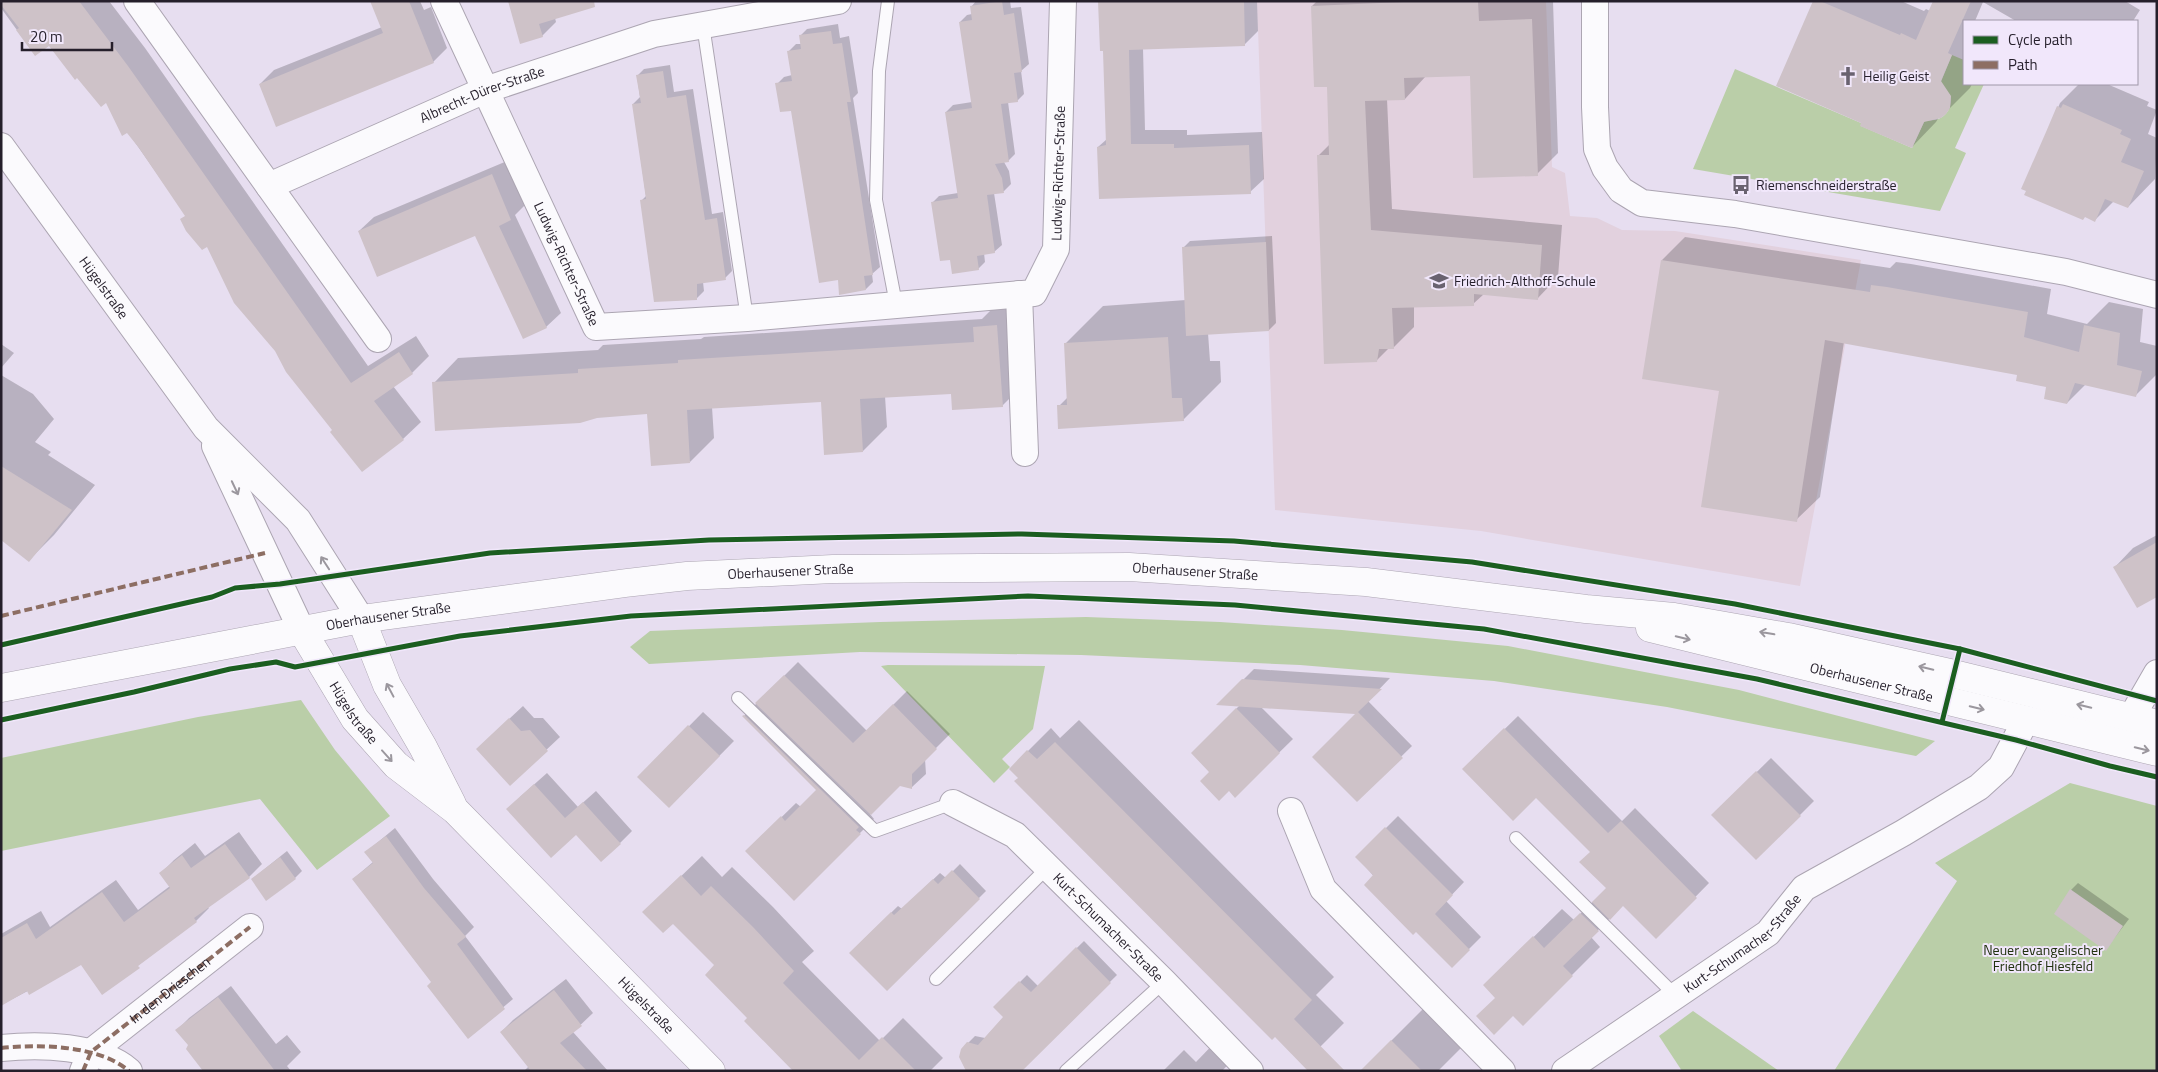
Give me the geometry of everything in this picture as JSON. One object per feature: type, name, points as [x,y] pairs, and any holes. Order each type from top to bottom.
[{"type":"main road","name":"Oberhausener Straße","points":[[1,688],[361,618],[626,582],[687,576],[833,569],[1129,567],[1366,582],[1586,610],[1674,617],[1788,637],[1954,674],[2144,721]]},
{"type":"main road","name":"Oberhausener Straße","points":[[1586,610],[1671,635],[2157,752]]},
{"type":"main road","name":"Hügelstraße","points":[[361,618],[387,685],[455,810]]},
{"type":"main road","name":"Hügelstraße","points":[[301,629],[355,719],[396,765],[455,810],[711,1071]]},
{"type":"street","points":[[137,1],[378,339]]},
{"type":"street","points":[[444,1],[485,90]]},
{"type":"street","name":"Albrecht-Dürer-Straße","points":[[269,186],[485,90],[654,34],[838,1]]},
{"type":"street","name":"Ludwig-Richter-Straße","points":[[485,90],[596,327],[747,318],[1034,293],[1056,250],[1063,1]]},
{"type":"street","points":[[1595,1],[1597,149],[1605,168],[1621,190],[1642,203],[1735,214],[2066,272],[2157,295]]},
{"type":"street","name":"Hügelstraße","points":[[1,146],[206,428],[298,520],[361,618]]},
{"type":"street","points":[[1019,294],[1025,453]]},
{"type":"street","name":"Hügelstraße","points":[[206,428],[301,629]]},
{"type":"street","points":[[2144,721],[2157,673]]},
{"type":"street","name":"Kurt-Schumacher-Straße","points":[[1565,1071],[1768,933],[1804,888],[1979,788],[2001,767],[2026,720]]},
{"type":"street","name":"Kurt-Schumacher-Straße","points":[[953,803],[1015,835],[1164,982],[1250,1071]]},
{"type":"street","points":[[1291,811],[1323,889],[1502,1071]]},
{"type":"street","name":"In den Drieschen","points":[[87,1062],[250,927]]},
{"type":"street","points":[[1,1048],[42,1046],[87,1062],[129,1071]]},
{"type":"lane","points":[[888,1],[879,71],[876,200],[896,304]]},
{"type":"lane","points":[[703,25],[747,318]]},
{"type":"lane","points":[[738,698],[875,830],[953,803]]},
{"type":"lane","points":[[1516,838],[1675,995]]},
{"type":"lane","points":[[936,979],[1047,868]]},
{"type":"lane","points":[[1066,1071],[1164,982]]},
{"type":"shaded area","name":"Friedrich-Althoff-Schule","points":[[1257,1],[1546,1],[1552,167],[1565,173],[1570,216],[1597,218],[1622,230],[1675,231],[1861,260],[1800,586],[1481,531],[1275,510]]},
{"type":"green space","points":[[1952,55],[1963,60],[1963,85],[1984,85],[1955,148],[1966,153],[1940,211],[1693,169],[1735,69],[1861,123],[1861,126],[1912,148],[1925,120],[1936,120],[1948,111],[1951,101],[1950,95],[1940,84]]},
{"type":"green space","points":[[1086,617],[1220,622],[1342,630],[1508,646],[1739,690],[1935,741],[1916,756],[1667,707],[1494,681],[1300,665],[1081,655],[860,652],[649,664],[630,647],[650,631],[880,622]]},
{"type":"green space","points":[[881,666],[1045,666],[1033,729],[1002,759],[1010,767],[994,783]]},
{"type":"green space","points":[[301,700],[335,750],[390,816],[317,870],[260,799],[1,851],[1,758],[198,717]]},
{"type":"green space","name":"Neuer evangelischer Friedhof Hiesfeld","points":[[2070,783],[2157,806],[2157,1071],[1834,1071],[1957,881],[1935,863]]},
{"type":"green space","points":[[1693,1011],[1779,1071],[1682,1071],[1659,1036]]},
{"type":"building","points":[[1,1],[79,1],[128,66],[351,383],[399,352],[413,374],[374,401],[404,440],[362,472],[330,432],[332,430],[286,372],[275,351],[234,303],[207,247],[202,250],[186,231],[180,219],[185,216],[139,148],[127,133],[122,136],[106,103],[101,107],[77,78],[75,80],[49,46],[35,56],[16,30],[19,28],[1,5]]},
{"type":"building","points":[[370,1],[409,1],[434,63],[276,127],[259,84],[383,33]]},
{"type":"building","points":[[508,1],[594,1],[595,7],[539,24],[543,37],[520,44]]},
{"type":"building","points":[[1002,1],[1004,15],[1014,13],[1022,72],[1014,73],[1018,102],[1001,104],[1009,162],[995,164],[1002,178],[1004,193],[987,195],[995,253],[977,256],[979,270],[952,274],[950,260],[940,261],[931,202],[958,198],[945,112],[972,108],[959,22],[972,20],[970,6]]},
{"type":"building","points":[[1098,1],[1244,1],[1245,46],[1129,50],[1131,144],[1174,144],[1174,148],[1249,145],[1251,194],[1099,199],[1097,147],[1106,145],[1103,51],[1100,51]]},
{"type":"building","points":[[1426,1],[1478,1],[1479,21],[1532,19],[1538,176],[1473,178],[1470,76],[1404,78],[1405,100],[1365,101],[1371,230],[1542,245],[1538,300],[1474,294],[1474,306],[1392,308],[1394,349],[1379,349],[1377,362],[1324,364],[1317,155],[1329,155],[1327,87],[1314,87],[1311,6]]},
{"type":"building","name":"Heilig Geist","points":[[1813,1],[1820,1],[1916,40],[1933,1],[1971,1],[1948,53],[1952,55],[1941,81],[1951,96],[1950,108],[1941,118],[1924,122],[1912,148],[1860,126],[1861,123],[1776,86]]},
{"type":"building","points":[[831,31],[833,44],[842,43],[851,102],[847,102],[873,275],[864,276],[866,290],[839,295],[838,280],[819,283],[791,111],[780,112],[775,83],[792,81],[787,51],[801,49],[799,35]]},
{"type":"building","points":[[663,71],[667,98],[686,95],[705,220],[717,218],[726,280],[697,284],[697,300],[654,302],[640,200],[646,199],[632,104],[641,103],[636,75]]},
{"type":"building","points":[[2063,104],[2122,130],[2120,134],[2131,139],[2121,162],[2144,171],[2128,208],[2105,199],[2095,222],[2085,217],[2083,220],[2024,195],[2026,191],[2021,189],[2057,106],[2061,108]]},
{"type":"building","points":[[492,174],[511,220],[499,226],[547,328],[523,339],[475,236],[377,277],[358,231]]},
{"type":"building","points":[[1266,242],[1269,331],[1186,336],[1182,247]]},
{"type":"building","points":[[1661,260],[1870,292],[1871,285],[1887,287],[2028,312],[2024,337],[2079,352],[2084,325],[2120,333],[2117,365],[2142,371],[2136,397],[2075,383],[2067,404],[2044,399],[2046,387],[2016,381],[2017,375],[1825,340],[1797,522],[1701,507],[1719,391],[1642,379]]},
{"type":"building","points":[[997,325],[1003,407],[952,410],[951,394],[860,399],[863,452],[824,455],[821,402],[687,410],[690,463],[651,466],[647,414],[597,418],[580,423],[435,431],[432,382],[578,373],[578,369],[678,363],[678,360],[974,342],[973,327]]},
{"type":"building","points":[[1168,337],[1172,398],[1182,398],[1184,421],[1058,429],[1057,405],[1067,405],[1064,343]]},
{"type":"building","points":[[1,466],[72,510],[29,562],[1,540]]},
{"type":"building","points":[[2157,542],[2157,597],[2137,608],[2113,567]]},
{"type":"building","points":[[784,675],[853,743],[893,704],[937,749],[912,774],[912,789],[900,786],[871,815],[755,703]]},
{"type":"building","points":[[1242,679],[1382,689],[1358,712],[1403,758],[1357,802],[1312,757],[1355,714],[1216,705]]},
{"type":"building","points":[[1236,708],[1280,753],[1235,798],[1229,791],[1219,801],[1200,781],[1209,772],[1191,753]]},
{"type":"building","points":[[744,715],[859,827],[856,830],[861,834],[794,901],[745,851],[781,816],[785,821],[816,790],[742,716]]},
{"type":"building","points":[[509,718],[521,731],[530,730],[548,751],[510,786],[476,749]]},
{"type":"building","points":[[688,725],[720,756],[669,808],[637,777]]},
{"type":"building","points":[[1504,728],[1608,833],[1621,821],[1697,898],[1656,939],[1623,906],[1610,920],[1592,902],[1606,888],[1579,862],[1590,852],[1536,798],[1513,821],[1462,769]]},
{"type":"building","points":[[1055,742],[1312,1000],[1294,1019],[1345,1071],[1308,1071],[1275,1037],[1272,1040],[1014,781],[1018,778],[1009,769],[1027,750],[1037,759]]},
{"type":"building","points":[[1756,771],[1801,816],[1756,860],[1711,815]]},
{"type":"building","points":[[534,784],[565,818],[583,802],[621,844],[601,862],[576,835],[551,858],[506,809]]},
{"type":"building","points":[[1385,827],[1453,895],[1435,914],[1470,950],[1452,968],[1416,932],[1413,935],[1364,885],[1373,875],[1355,857]]},
{"type":"building","points":[[386,836],[424,888],[466,937],[457,944],[505,1009],[468,1039],[427,986],[431,982],[352,879],[373,863],[364,852]]},
{"type":"building","points":[[225,844],[250,878],[194,918],[197,922],[138,966],[140,968],[102,995],[81,965],[29,995],[27,991],[1,1006],[1,938],[27,923],[36,939],[102,892],[124,922],[170,888],[159,873],[182,855],[191,868]]},
{"type":"building","points":[[280,857],[296,879],[266,901],[251,879]]},
{"type":"building","points":[[952,870],[980,899],[887,991],[849,953],[891,912],[894,915],[933,879],[938,884]]},
{"type":"building","points":[[681,875],[701,896],[711,886],[753,927],[794,971],[783,983],[859,1060],[882,1037],[916,1071],[793,1071],[744,1021],[747,1018],[705,975],[714,965],[673,924],[663,933],[642,912]]},
{"type":"building","points":[[2070,889],[2123,926],[2106,951],[2054,914]]},
{"type":"building","points":[[1580,913],[1599,931],[1563,966],[1573,976],[1523,1026],[1513,1016],[1494,1035],[1476,1016],[1495,998],[1483,985],[1533,936],[1544,948]]},
{"type":"building","points":[[1076,947],[1111,983],[1022,1071],[966,1071],[959,1057],[961,1049],[967,1042],[978,1045],[1003,1017],[993,1007],[1019,981],[1031,992]]},
{"type":"building","points":[[554,990],[582,1026],[560,1043],[587,1071],[531,1071],[500,1032]]},
{"type":"building","points":[[218,997],[275,1071],[203,1071],[186,1049],[188,1045],[175,1030]]},
{"type":"building","points":[[1391,1040],[1422,1071],[1360,1071]]},
{"type":"marked path","points":[[1,616],[265,553]]},
{"type":"marked path","points":[[83,1071],[91,1052],[250,927]]},
{"type":"marked path","points":[[1,1048],[33,1046],[85,1051],[116,1062],[129,1071]]},
{"type":"cycle path","points":[[1,645],[212,597],[235,588],[280,584],[490,553],[709,540],[1022,534],[1234,541],[1472,562],[1735,604],[1960,649],[2157,701]]},
{"type":"cycle path","points":[[1,720],[134,692],[230,669],[276,662],[295,667],[460,636],[631,616],[1028,596],[1235,605],[1484,629],[1757,679],[2016,740],[2157,777]]},
{"type":"cycle path","points":[[1942,722],[1960,649]]},
{"type":"place","name":"Heilig Geist","points":[[1848,76]]},
{"type":"place","name":"Riemenschneiderstraße","points":[[1741,185]]},
{"type":"place","name":"Friedrich-Althoff-Schule","points":[[1439,281]]}]
